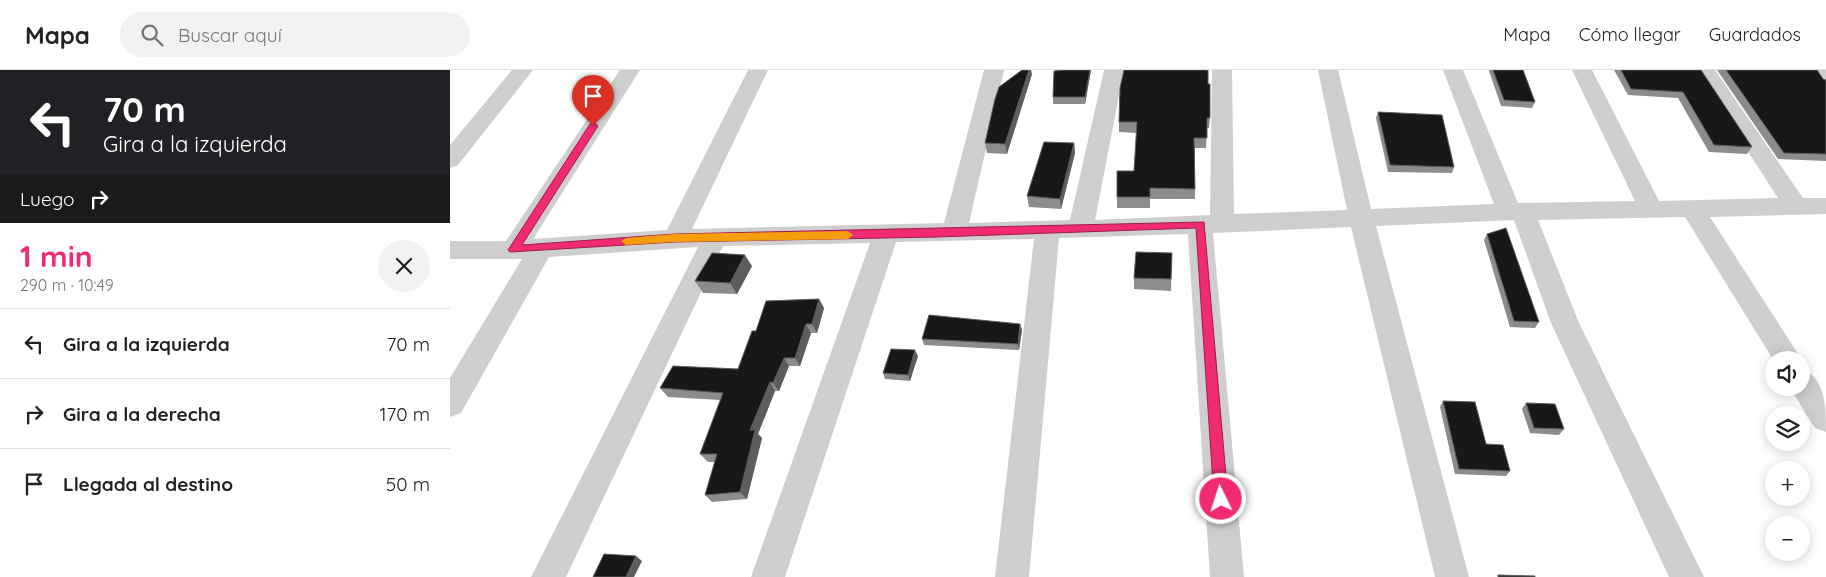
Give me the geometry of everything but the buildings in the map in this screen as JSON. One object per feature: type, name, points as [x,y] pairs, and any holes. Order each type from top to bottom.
[{"type":"street","points":[[450,160],[522,70]]},
{"type":"street","points":[[513,250],[630,70]]},
{"type":"street","points":[[675,238],[758,70]]},
{"type":"street","points":[[954,233],[994,70]]},
{"type":"street","points":[[1081,229],[1114,70]]},
{"type":"street","points":[[1222,70],[1211,224],[1227,577]]},
{"type":"street","points":[[1328,70],[1361,217],[1452,577]]},
{"type":"street","points":[[1453,70],[1565,323],[1687,577]]},
{"type":"street","points":[[1582,70],[1651,209]]},
{"type":"street","points":[[1705,70],[1796,207]]},
{"type":"street","points":[[1819,70],[1826,80]]},
{"type":"street","points":[[450,250],[513,250],[675,238],[954,233],[1516,212],[1826,206]]},
{"type":"street","points":[[1692,209],[1782,351]]},
{"type":"street","points":[[1012,577],[1047,230]]},
{"type":"street","points":[[768,577],[886,234]]},
{"type":"street","points":[[548,577],[715,237]]},
{"type":"street","points":[[450,404],[542,247]]},
{"type":"street","points":[[1810,394],[1826,419]]},
{"type":"slow traffic","points":[[626,241],[675,238],[848,235]]},
{"type":"route","points":[[593,126],[513,250],[675,238],[1200,225],[1221,499]]}]
